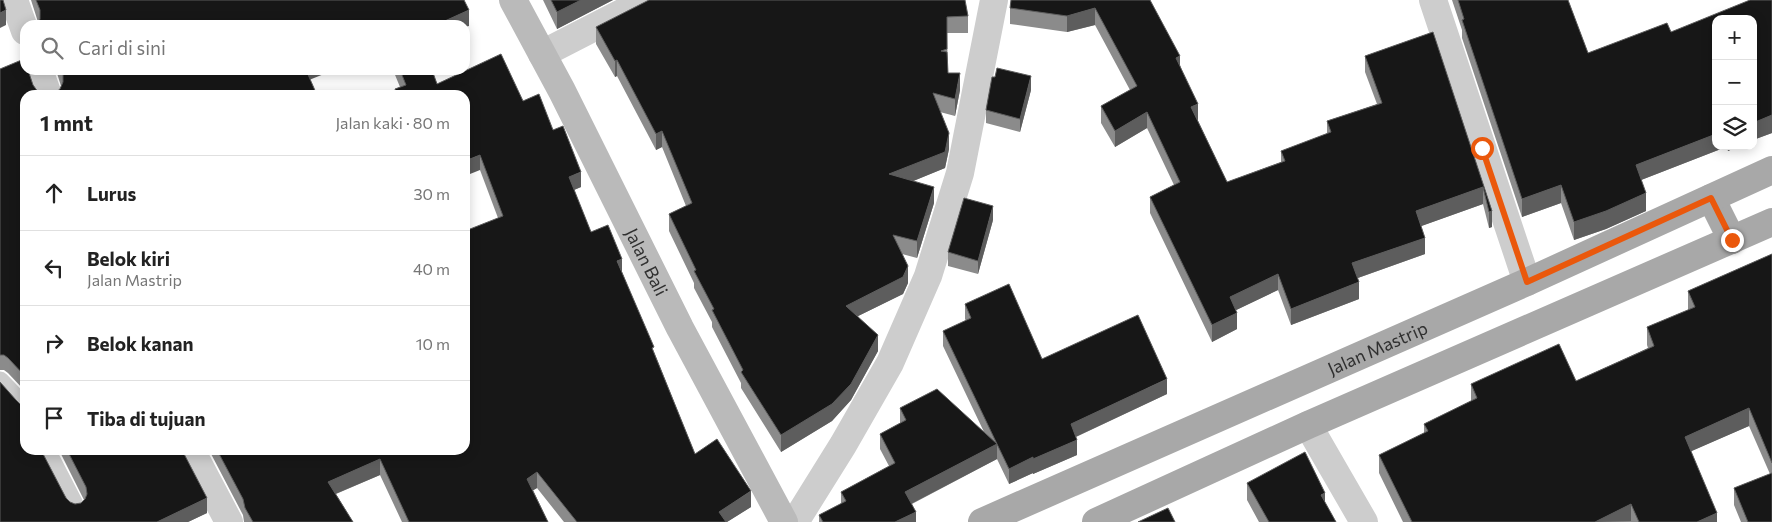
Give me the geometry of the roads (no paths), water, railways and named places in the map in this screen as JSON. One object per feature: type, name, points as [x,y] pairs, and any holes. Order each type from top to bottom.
[{"type":"main road","name":"Jalan Bali","points":[[513,0],[562,91],[680,328],[784,522]]},
{"type":"main road","name":"Jalan Mastrip","points":[[982,522],[1527,282],[1772,170]]},
{"type":"main road","points":[[1711,198],[1732,240]]},
{"type":"main road","points":[[1096,522],[1308,425],[1772,222]]},
{"type":"street","points":[[14,0],[21,20]]},
{"type":"street","points":[[542,54],[647,0]]},
{"type":"street","points":[[794,522],[844,445],[890,363],[928,276],[960,173],[994,0]]},
{"type":"street","points":[[1433,0],[1527,282]]},
{"type":"street","points":[[41,75],[46,90]]},
{"type":"street","points":[[1308,425],[1364,522]]},
{"type":"street","points":[[194,455],[229,522]]},
{"type":"lane","points":[[0,382],[20,402]]},
{"type":"lane","points":[[49,455],[76,508]]}]
